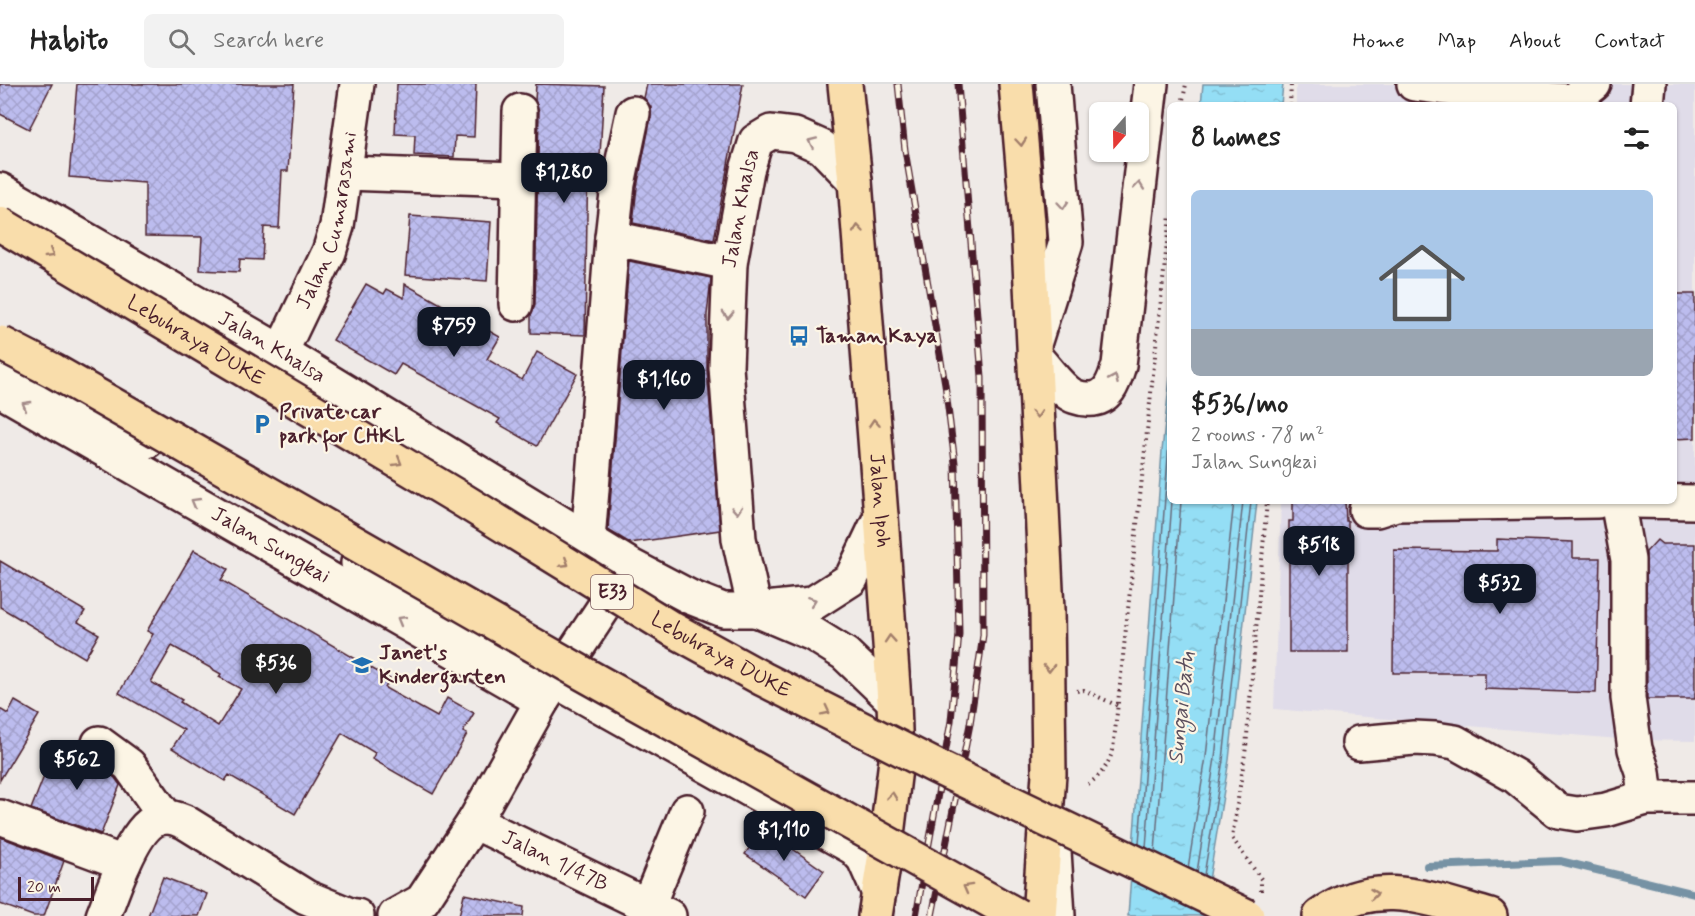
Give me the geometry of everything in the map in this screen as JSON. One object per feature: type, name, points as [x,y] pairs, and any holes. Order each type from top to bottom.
[{"type":"main road","name":"Jalan Ipoh","points":[[845,84],[855,181],[894,701],[896,760],[877,904]]},
{"type":"main road","points":[[1016,84],[1028,223],[1047,610],[1049,774],[1040,916]]},
{"type":"main road","name":"Lebuhraya DUKE","points":[[0,224],[456,496],[682,635],[763,679],[937,767],[1254,907]]},
{"type":"main road","points":[[0,343],[64,377],[594,680],[1018,916]]},
{"type":"main road","points":[[1320,916],[1341,902],[1370,893],[1408,894],[1490,916]]},
{"type":"street","name":"Jalan Cumarasami","points":[[281,352],[329,252],[337,226],[357,84]]},
{"type":"street","points":[[1053,84],[1066,242],[1034,349],[1067,393],[1082,399],[1096,400],[1106,394],[1115,380],[1119,365],[1151,84]]},
{"type":"street","points":[[1414,84],[1570,101],[1594,84]]},
{"type":"street","points":[[1647,102],[1649,84]]},
{"type":"street","points":[[516,304],[520,111]]},
{"type":"street","points":[[588,540],[612,238],[618,184],[633,113]]},
{"type":"street","name":"Jalan Khalsa","points":[[755,610],[739,539],[726,367],[730,263],[747,170],[756,141],[771,132],[795,135],[822,147],[855,181]]},
{"type":"street","points":[[346,173],[518,179]]},
{"type":"street","name":"Jalan Khalsa","points":[[0,190],[281,352],[631,566],[690,597],[723,610],[755,610],[812,604],[851,579],[881,516]]},
{"type":"street","points":[[612,238],[730,263]]},
{"type":"street","points":[[0,364],[210,475],[549,691],[854,848],[864,859],[877,904]]},
{"type":"street","name":"Jalan Sungkai","points":[[0,390],[549,691]]},
{"type":"street","points":[[1677,502],[1695,502]]},
{"type":"street","points":[[1366,510],[1377,510],[1396,504]]},
{"type":"street","points":[[1618,504],[1629,560],[1628,698],[1635,749],[1643,772],[1646,798]]},
{"type":"street","points":[[395,916],[422,901],[474,822],[549,691],[631,566]]},
{"type":"street","name":"Jalan Khalsa","points":[[755,610],[813,633],[845,654],[894,701]]},
{"type":"street","points":[[1359,743],[1414,738],[1455,742],[1515,776],[1558,811],[1576,814],[1606,810],[1646,798],[1695,798]]},
{"type":"street","points":[[99,743],[129,765],[160,819]]},
{"type":"street","points":[[1049,774],[1058,916]]},
{"type":"street","points":[[658,911],[687,811]]},
{"type":"street","points":[[0,817],[124,863]]},
{"type":"street","points":[[103,916],[124,863],[144,829],[160,819],[186,822],[306,897],[357,916]]},
{"type":"street","name":"Jalan 1/47B","points":[[474,822],[658,911]]},
{"type":"path","points":[[1183,102],[1186,84]]},
{"type":"path","points":[[1290,102],[1292,84]]},
{"type":"path","points":[[1088,784],[1102,772],[1113,750],[1167,243]]},
{"type":"path","points":[[1254,907],[1261,879],[1232,838],[1246,747],[1267,504]]},
{"type":"path","points":[[1074,691],[1084,690],[1118,706]]},
{"type":"shaded area","points":[[1296,84],[1695,84],[1695,741],[1630,740],[1274,709],[1281,504],[1677,504],[1677,102],[1296,102]]},
{"type":"water","points":[[1203,84],[1283,84],[1281,102],[1201,102]]},
{"type":"water","name":"Sungai Batu","points":[[1167,405],[1167,504],[1257,504],[1229,760],[1203,916],[1128,916]]},
{"type":"building","points":[[0,84],[52,84],[29,129],[0,114]]},
{"type":"building","points":[[77,84],[294,84],[288,171],[282,171],[279,228],[264,227],[262,260],[240,259],[239,272],[200,270],[202,237],[145,236],[145,183],[69,177]]},
{"type":"building","points":[[397,84],[476,84],[474,137],[455,136],[454,157],[414,155],[415,135],[395,134]]},
{"type":"building","points":[[536,84],[604,86],[600,155],[588,155],[585,335],[531,333],[531,315],[535,304],[539,111],[535,101]]},
{"type":"building","points":[[647,84],[743,84],[714,240],[633,223],[637,187],[651,117],[651,107],[644,98]]},
{"type":"building","points":[[410,216],[491,222],[487,281],[405,275]]},
{"type":"building","points":[[629,261],[711,278],[707,315],[707,368],[720,530],[630,543],[608,530]]},
{"type":"building","points":[[366,284],[384,294],[387,289],[404,298],[405,284],[500,337],[487,359],[522,380],[537,352],[577,374],[537,446],[497,423],[500,419],[401,364],[394,375],[333,340]]},
{"type":"building","points":[[1677,294],[1695,294],[1695,438],[1677,439]]},
{"type":"building","points":[[1293,504],[1345,504],[1346,521],[1348,521],[1348,652],[1289,652],[1289,521],[1293,521]]},
{"type":"building","points":[[1497,539],[1573,542],[1573,558],[1600,558],[1596,693],[1485,689],[1485,673],[1393,673],[1394,550],[1497,551]]},
{"type":"building","points":[[1657,540],[1662,544],[1695,544],[1695,699],[1647,699],[1646,552]]},
{"type":"building","points":[[194,550],[228,569],[221,580],[390,679],[385,688],[437,717],[447,698],[474,713],[463,732],[467,734],[433,794],[372,759],[375,753],[342,733],[295,814],[229,775],[225,781],[172,748],[184,730],[119,693],[153,634],[147,631]],"holes":[[[172,646],[221,674],[219,677],[241,689],[218,726],[180,702],[182,700],[151,682]]]},
{"type":"building","points":[[0,561],[85,611],[78,622],[99,634],[85,658],[0,607]]},
{"type":"building","points":[[15,701],[39,715],[0,780],[0,709],[8,714]]},
{"type":"building","points":[[56,746],[88,758],[115,778],[120,785],[101,834],[31,809]]},
{"type":"building","points":[[763,828],[824,871],[806,896],[745,854]]},
{"type":"building","points":[[0,837],[64,861],[44,916],[33,916],[0,904]]},
{"type":"building","points":[[163,877],[207,894],[199,916],[148,916]]},
{"type":"building","points":[[464,894],[524,907],[523,916],[459,916]]},
{"type":"waterway","points":[[1427,866],[1560,861],[1695,894]]},
{"type":"railway","points":[[898,84],[905,150],[945,384],[955,463],[959,634],[951,721],[916,916]]},
{"type":"railway","points":[[932,916],[970,724],[983,635],[982,377],[958,84]]},
{"type":"place","name":"Taman Kaya","points":[[799,336]]},
{"type":"place","name":"Private car park for CHKL","points":[[262,424]]},
{"type":"place","name":"Janet's Kindergarten","points":[[362,665]]}]
